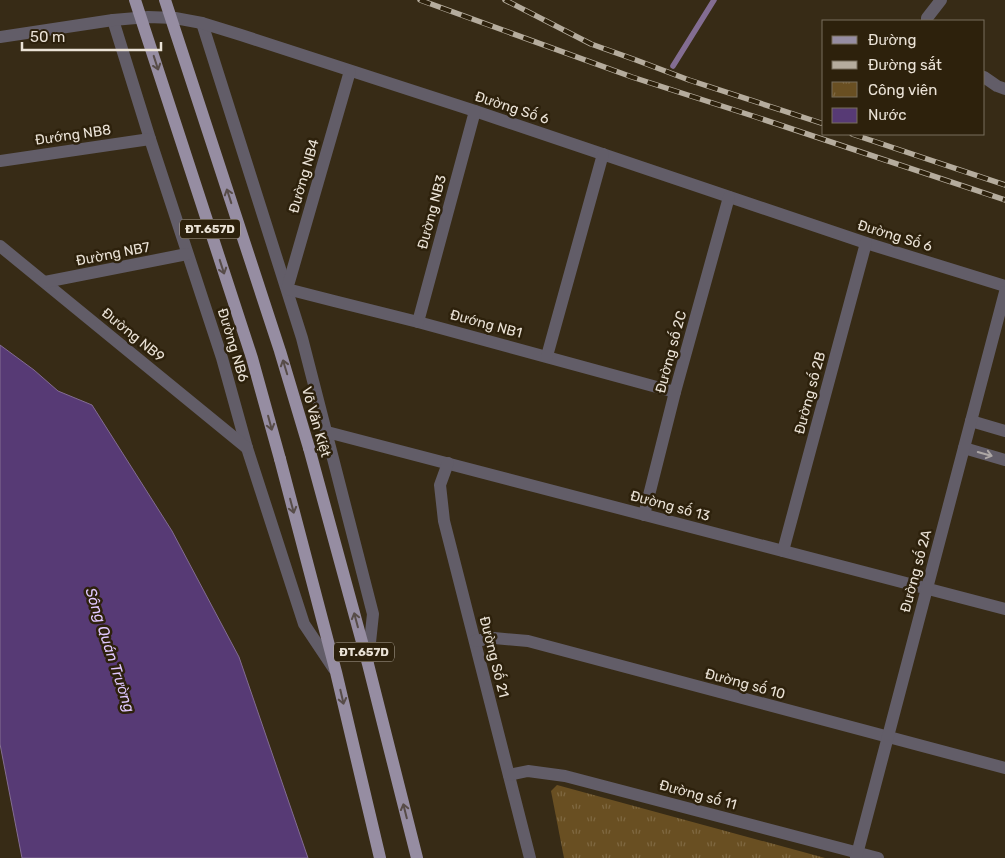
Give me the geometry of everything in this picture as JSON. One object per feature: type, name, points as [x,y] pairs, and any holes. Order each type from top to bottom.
[{"type":"main road","name":"ĐT.657D","points":[[135,0],[252,358],[336,672],[380,858]]},
{"type":"main road","name":"Võ Văn Kiệt","points":[[165,0],[274,332],[309,448],[368,664],[417,858]]},
{"type":"street","points":[[927,20],[941,0]]},
{"type":"street","name":"Đường Số 6","points":[[0,37],[113,20],[148,17],[175,18],[202,23],[475,111],[866,243],[1005,286]]},
{"type":"street","name":"Đường NB6","points":[[113,20],[222,358],[247,448],[304,624],[336,672]]},
{"type":"street","points":[[202,23],[287,288],[327,432],[373,614],[368,664]]},
{"type":"street","name":"Đường NB4","points":[[287,288],[350,71]]},
{"type":"street","points":[[985,77],[997,86],[1005,89]]},
{"type":"street","name":"Đường NB3","points":[[418,322],[475,111]]},
{"type":"street","name":"Đướng NB8","points":[[0,161],[150,139]]},
{"type":"street","points":[[546,356],[603,154]]},
{"type":"street","name":"Đường số 2C","points":[[644,515],[729,197]]},
{"type":"street","name":"Đường số 2B","points":[[783,551],[866,243]]},
{"type":"street","name":"Đường NB9","points":[[0,246],[247,448]]},
{"type":"street","name":"Đường NB7","points":[[45,282],[188,254]]},
{"type":"street","name":"Đướng NB1","points":[[287,288],[676,392]]},
{"type":"street","name":"Đường số 2A","points":[[857,855],[1005,292]]},
{"type":"street","points":[[971,421],[1005,431]]},
{"type":"street","name":"Đường số 13","points":[[327,432],[1005,609]]},
{"type":"street","points":[[964,448],[1005,460]]},
{"type":"street","name":"Đường Số 21","points":[[448,463],[440,484],[444,521],[530,858]]},
{"type":"street","name":"Đường số 10","points":[[475,641],[494,638],[528,641],[1005,768]]},
{"type":"street","name":"Đường số 11","points":[[509,775],[528,771],[566,776],[857,855],[878,858]]},
{"type":"green space","points":[[557,785],[825,858],[564,858],[551,791]]},
{"type":"water","name":"Sông Quán Trường","points":[[0,345],[34,370],[58,391],[92,405],[172,531],[239,657],[308,858],[22,858],[0,744]]},
{"type":"waterway","points":[[673,66],[714,0]]},
{"type":"railway","points":[[420,0],[632,77],[1005,200]]},
{"type":"railway","points":[[505,0],[591,44],[689,80],[822,123]]},
{"type":"railway","points":[[855,135],[1005,185]]}]
